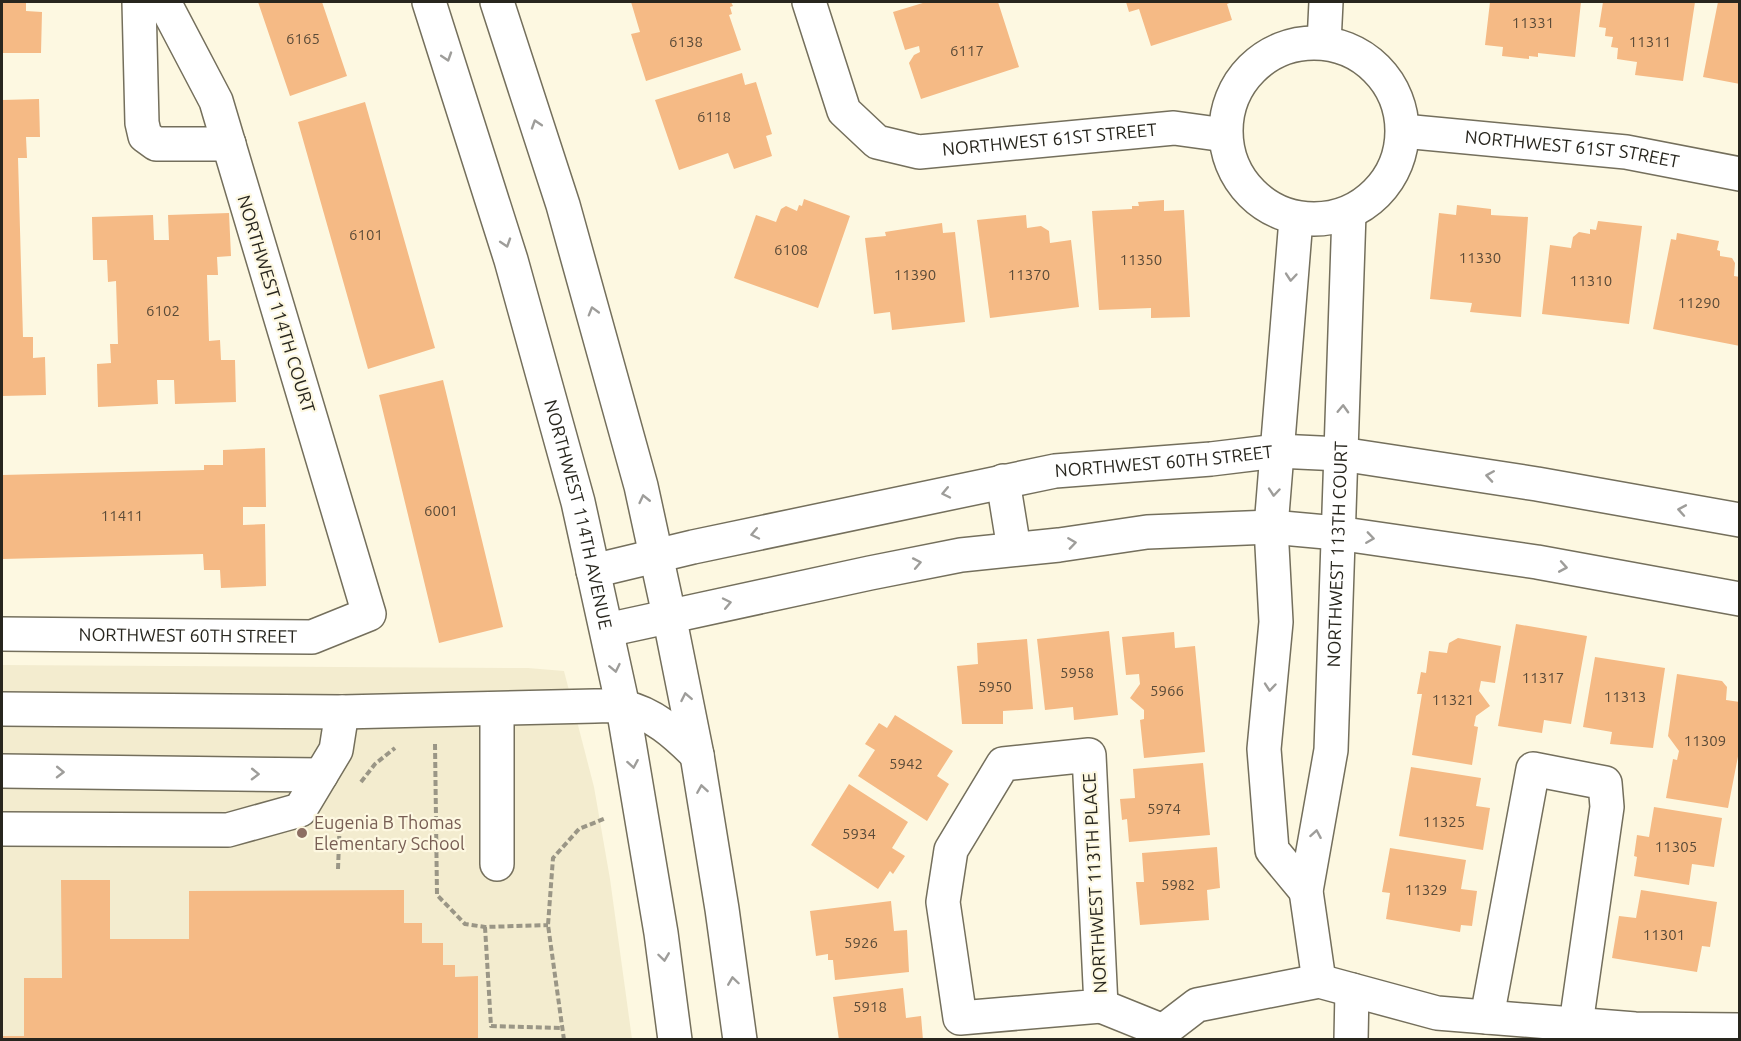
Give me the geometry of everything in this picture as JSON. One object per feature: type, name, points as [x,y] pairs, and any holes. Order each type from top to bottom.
[{"type":"street","points":[[139,2],[142,123],[145,136],[156,144],[229,144]]},
{"type":"street","name":"NORTHWEST 114TH COURT","points":[[164,2],[216,101],[369,614]]},
{"type":"street","name":"NORTHWEST 114TH AVENUE","points":[[429,2],[511,260],[578,502],[623,707],[646,840],[675,1040]]},
{"type":"street","points":[[496,2],[562,205],[641,486],[697,755],[740,1040]]},
{"type":"street","name":"NORTHWEST 61ST STREET","points":[[809,2],[844,111],[877,142],[919,152],[1174,128],[1225,135]]},
{"type":"street","points":[[1324,43],[1326,2]]},
{"type":"street","points":[[1324,43],[1349,50],[1371,64],[1388,82],[1399,106],[1402,131],[1399,157],[1388,180],[1371,199],[1349,213],[1323,220],[1296,219],[1268,208],[1246,189],[1231,164],[1225,135],[1228,105],[1243,78],[1265,57],[1293,45],[1324,43]]},
{"type":"street","name":"NORTHWEST 61ST STREET","points":[[1402,131],[1626,152],[1740,174]]},
{"type":"street","name":"NORTHWEST 113TH COURT","points":[[1319,981],[1306,891],[1331,750],[1349,213]]},
{"type":"street","points":[[1296,219],[1271,526],[1275,622],[1264,749],[1272,850],[1306,891]]},
{"type":"street","name":"NORTHWEST 60TH STREET","points":[[593,571],[1055,471],[1211,459],[1277,451],[1341,454],[1537,484],[1740,520]]},
{"type":"street","points":[[1003,481],[1014,549]]},
{"type":"street","points":[[607,630],[950,557],[1059,545],[1147,532],[1271,526],[1337,533],[1537,562],[1740,599]]},
{"type":"street","name":"NORTHWEST 60TH STREET","points":[[2,634],[312,637],[369,614]]},
{"type":"street","points":[[2,709],[342,712],[623,707],[649,716],[674,733],[697,755]]},
{"type":"street","points":[[497,709],[497,864]]},
{"type":"street","points":[[2,829],[228,830],[300,810],[336,750],[342,712]]},
{"type":"street","name":"NORTHWEST 113TH PLACE","points":[[1101,1006],[1089,755],[1003,764],[951,850],[943,902],[960,1018],[1101,1006],[1159,1035]]},
{"type":"street","points":[[1487,1017],[1533,769],[1605,783],[1607,807],[1576,1024]]},
{"type":"street","points":[[2,771],[321,775]]},
{"type":"street","points":[[1159,1035],[1197,1005],[1319,981],[1352,990],[1436,1026],[1487,1017],[1635,1029],[1722,1033]]},
{"type":"street","points":[[1352,990],[1352,1040]]},
{"type":"path","points":[[426,744],[435,744],[437,895],[465,924],[485,927],[548,925]]},
{"type":"path","points":[[361,782],[375,764],[398,745]]},
{"type":"path","points":[[338,869],[340,809]]},
{"type":"path","points":[[564,1040],[548,925],[553,858],[579,829],[612,816]]},
{"type":"path","points":[[485,927],[491,1026],[562,1028]]},
{"type":"shaded area","name":"Eugenia B Thomas Elementary School","points":[[2,665],[528,668],[564,671],[594,787],[610,879],[632,1039],[2,1040]]},
{"type":"building","points":[[2,2],[26,2],[26,11],[42,12],[41,53],[2,53]]},
{"type":"building","points":[[258,2],[322,2],[347,76],[290,96]]},
{"type":"building","points":[[631,2],[731,2],[732,14],[729,15],[741,50],[646,81],[631,34],[640,32]]},
{"type":"building","points":[[926,2],[998,2],[1019,67],[921,99],[909,63],[914,55],[920,52],[919,46],[905,50],[893,12]]},
{"type":"building","points":[[1126,2],[1232,2],[1227,4],[1232,20],[1151,46],[1139,9],[1129,12]]},
{"type":"building","points":[[1490,2],[1581,2],[1575,57],[1538,53],[1538,57],[1529,56],[1529,59],[1502,56],[1503,47],[1485,45]]},
{"type":"building","points":[[1603,2],[1695,2],[1683,81],[1635,75],[1637,62],[1617,59],[1618,48],[1611,47],[1613,37],[1605,36],[1606,28],[1599,27]]},
{"type":"building","points":[[1718,2],[1740,2],[1740,84],[1703,77]]},
{"type":"building","points":[[742,73],[745,85],[756,82],[772,134],[766,136],[772,156],[734,169],[728,153],[679,170],[655,100]]},
{"type":"building","points":[[39,99],[40,137],[26,137],[27,158],[18,158],[23,337],[33,337],[33,358],[45,357],[46,395],[2,396],[2,100]]},
{"type":"building","points":[[365,102],[435,348],[368,369],[298,122]]},
{"type":"building","points":[[804,199],[850,216],[818,308],[734,278],[756,215],[776,222],[781,209],[786,206],[797,211]]},
{"type":"building","points":[[1164,200],[1164,211],[1184,210],[1190,317],[1151,318],[1151,308],[1099,310],[1092,211],[1132,209],[1132,206],[1139,206],[1138,202]]},
{"type":"building","points":[[1457,205],[1491,209],[1491,215],[1528,217],[1521,317],[1470,312],[1472,303],[1430,299],[1439,213],[1456,215]]},
{"type":"building","points":[[229,213],[231,256],[217,257],[218,275],[207,275],[209,341],[220,340],[221,360],[235,360],[236,402],[175,404],[174,380],[157,380],[158,404],[98,407],[97,364],[111,363],[110,344],[118,344],[116,281],[108,282],[107,260],[93,260],[92,217],[153,215],[154,240],[169,240],[168,215]]},
{"type":"building","points":[[1026,215],[1027,228],[1041,226],[1049,231],[1050,243],[1071,240],[1079,307],[990,318],[977,220]]},
{"type":"building","points":[[1598,221],[1642,226],[1629,324],[1542,314],[1550,245],[1571,248],[1573,237],[1579,232],[1590,234],[1590,229],[1596,230]]},
{"type":"building","points":[[942,223],[943,233],[955,232],[965,322],[892,330],[890,312],[874,314],[865,238],[886,236],[885,232]]},
{"type":"building","points":[[1677,233],[1719,241],[1717,250],[1720,251],[1720,256],[1732,258],[1735,263],[1734,276],[1740,277],[1740,346],[1653,329],[1671,239],[1676,240]]},
{"type":"building","points":[[443,380],[503,627],[439,643],[379,395]]},
{"type":"building","points":[[265,448],[266,507],[243,507],[243,525],[265,524],[266,586],[221,588],[220,570],[204,570],[203,554],[2,559],[2,475],[204,470],[204,465],[223,465],[223,450]]},
{"type":"building","points":[[1516,624],[1587,636],[1571,724],[1544,720],[1542,733],[1498,726]]},
{"type":"building","points":[[1109,631],[1118,715],[1074,720],[1073,707],[1045,710],[1037,639]]},
{"type":"building","points":[[1174,632],[1175,648],[1195,646],[1205,752],[1144,758],[1140,720],[1144,719],[1144,710],[1130,698],[1140,684],[1139,674],[1126,675],[1122,637]]},
{"type":"building","points":[[1458,638],[1501,646],[1495,683],[1481,681],[1479,691],[1490,706],[1476,716],[1474,726],[1478,727],[1472,765],[1412,755],[1422,694],[1417,694],[1421,672],[1426,673],[1429,651],[1447,653],[1449,643]]},
{"type":"building","points":[[1027,639],[1033,709],[1003,711],[1003,724],[962,724],[957,666],[978,664],[977,643]]},
{"type":"building","points":[[1595,657],[1665,668],[1653,748],[1610,744],[1612,732],[1583,727]]},
{"type":"building","points":[[1677,674],[1722,681],[1727,687],[1726,700],[1740,702],[1740,746],[1728,808],[1666,798],[1673,759],[1677,760],[1679,751],[1668,736]]},
{"type":"building","points":[[895,715],[953,751],[937,776],[949,784],[927,821],[858,776],[875,750],[865,744],[879,723],[887,728]]},
{"type":"building","points":[[1203,763],[1210,835],[1129,842],[1127,819],[1122,820],[1120,799],[1135,798],[1133,769]]},
{"type":"building","points":[[1411,767],[1481,778],[1476,806],[1490,808],[1483,850],[1399,836]]},
{"type":"building","points":[[849,784],[908,822],[892,848],[905,856],[893,874],[890,871],[878,889],[811,845]]},
{"type":"building","points":[[1654,807],[1722,818],[1714,867],[1692,864],[1689,885],[1634,876],[1637,835],[1649,837]]},
{"type":"building","points":[[1217,847],[1220,888],[1207,890],[1209,920],[1140,925],[1136,882],[1144,882],[1142,853]]},
{"type":"building","points":[[1390,848],[1466,860],[1461,889],[1477,891],[1472,926],[1461,925],[1460,932],[1386,919],[1390,893],[1382,892]]},
{"type":"building","points":[[61,880],[110,880],[110,939],[189,939],[189,891],[404,890],[404,923],[422,923],[422,943],[443,943],[443,965],[455,965],[455,977],[478,976],[478,1040],[2,1040],[2,1036],[24,1036],[24,978],[62,978]]},
{"type":"building","points":[[1641,890],[1717,902],[1710,947],[1702,946],[1697,972],[1612,958],[1619,916],[1636,918]]},
{"type":"building","points":[[891,901],[894,931],[907,930],[909,972],[835,980],[833,960],[828,960],[828,954],[816,956],[810,911]]},
{"type":"building","points":[[903,988],[906,1018],[921,1016],[923,1040],[839,1040],[833,997]]},
{"type":"place","name":"Eugenia B Thomas Elementary School","points":[[302,833]]}]
